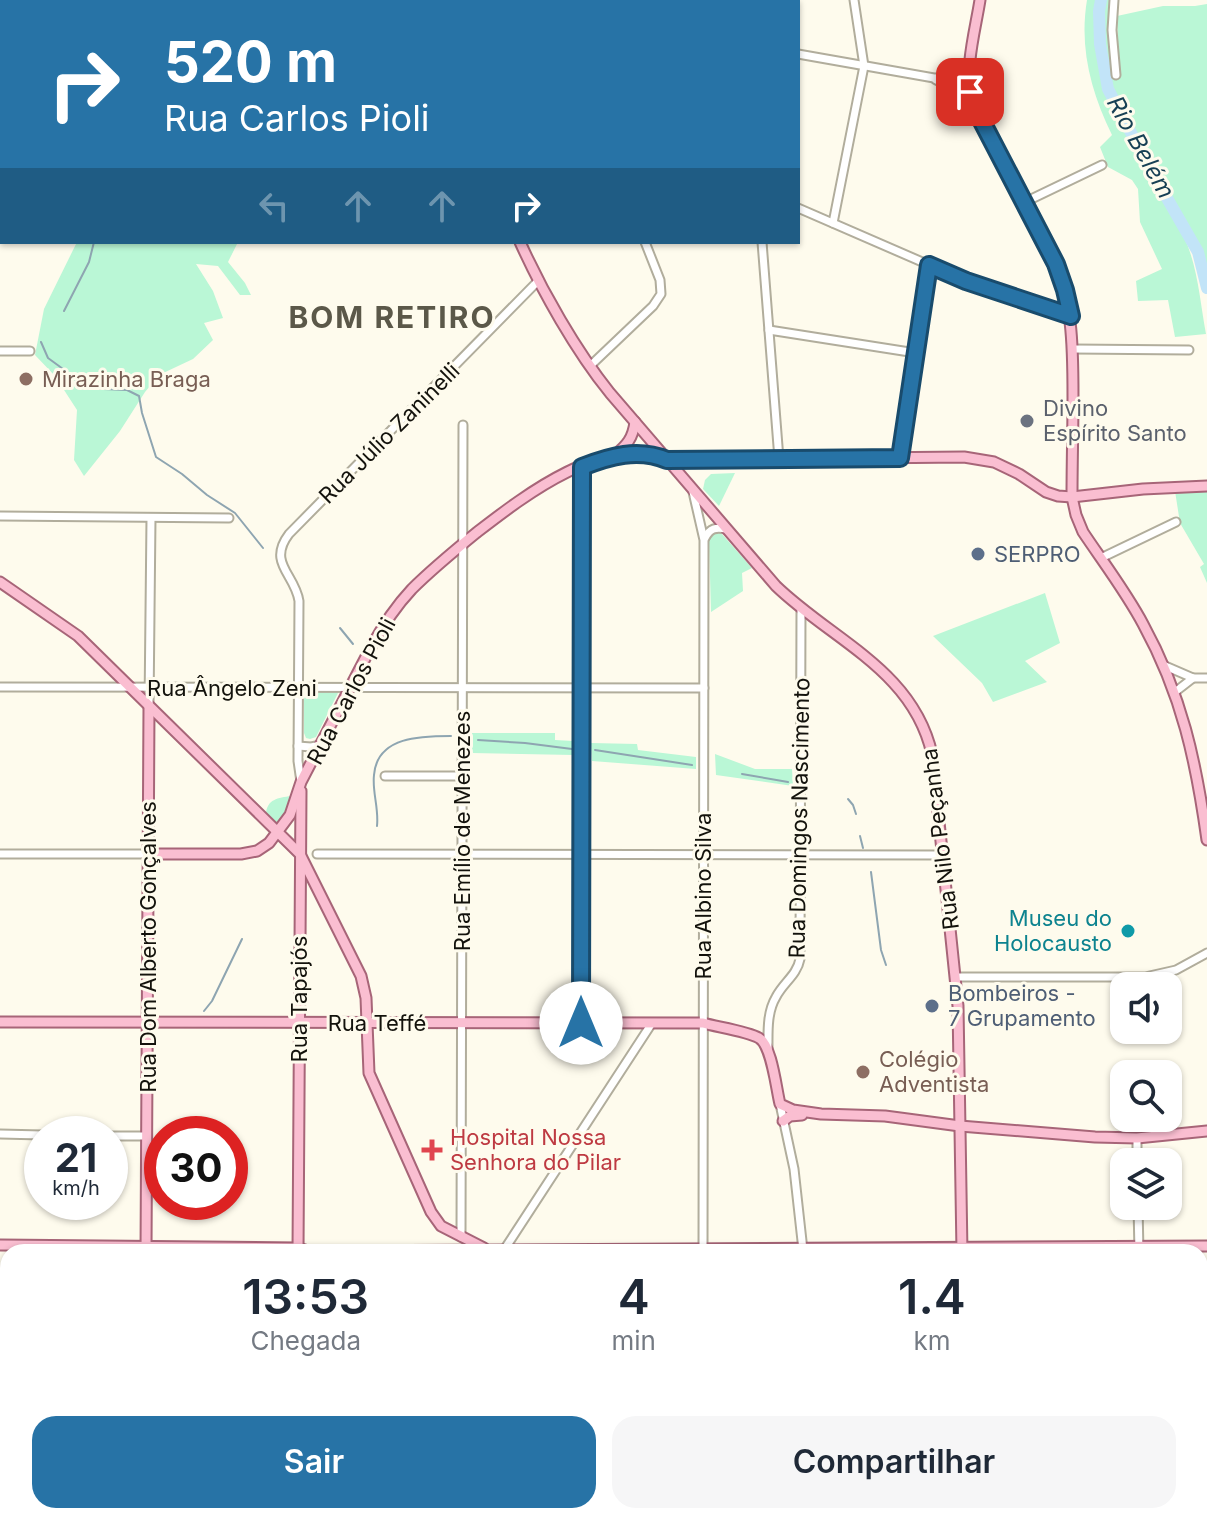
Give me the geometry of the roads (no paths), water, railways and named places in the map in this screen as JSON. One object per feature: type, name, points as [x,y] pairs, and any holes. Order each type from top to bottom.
[{"type":"main road","points":[[982,1],[969,78],[970,92],[977,112],[1061,277],[1071,316],[1072,497],[1079,524],[1140,618],[1175,692],[1194,756],[1207,840]]},
{"type":"main road","name":"Rua Nilo Peçanha","points":[[521,244],[590,366],[635,422],[776,586],[890,677],[913,705],[926,732],[932,754],[956,977],[962,1244]]},
{"type":"main road","points":[[612,457],[627,444],[635,422]]},
{"type":"main road","name":"Rua Carlos Pioli","points":[[278,833],[290,815],[301,782],[389,616],[422,579],[526,495],[582,467],[612,457],[647,454],[667,460],[964,457],[986,459],[1004,466],[1046,492],[1072,497]]},
{"type":"main road","points":[[1072,497],[1207,486]]},
{"type":"main road","points":[[0,582],[70,629],[300,854],[361,976],[368,1023],[367,1067],[374,1087],[434,1218],[441,1226],[475,1244]]},
{"type":"main road","name":"Rua Dom Alberto Gonçalves","points":[[147,1116],[149,707]]},
{"type":"main road","points":[[149,739],[168,727]]},
{"type":"main road","name":"Rua Tapajós","points":[[298,1244],[301,782]]},
{"type":"main road","points":[[149,854],[241,854],[263,848],[278,833]]},
{"type":"main road","points":[[300,905],[308,899],[323,900]]},
{"type":"main road","name":"Rua Teffé","points":[[0,1022],[703,1023],[753,1035]]},
{"type":"main road","points":[[753,1035],[768,1050]]},
{"type":"main road","name":"Rua Domingos Nascimento","points":[[768,1050],[780,1104]]},
{"type":"main road","points":[[780,1104],[793,1110],[821,1114],[898,1117],[960,1126],[1095,1137],[1137,1138],[1207,1131]]},
{"type":"main road","points":[[783,1121],[790,1116],[821,1114]]},
{"type":"main road","name":"Rua Dom Alberto Gonçalves","points":[[146,1220],[146,1244]]},
{"type":"main road","points":[[456,1244],[461,1237]]},
{"type":"street","points":[[833,223],[864,66],[854,0]]},
{"type":"street","points":[[1114,0],[1112,30],[1116,75]]},
{"type":"street","points":[[800,54],[934,78],[969,78]]},
{"type":"street","points":[[934,78],[957,91],[970,92]]},
{"type":"street","points":[[1025,202],[1102,165]]},
{"type":"street","points":[[800,209],[975,284],[1071,316]]},
{"type":"street","points":[[590,366],[653,306],[661,294],[660,280],[646,244]]},
{"type":"street","points":[[762,244],[779,459]]},
{"type":"street","points":[[900,458],[929,265]]},
{"type":"street","name":"Rua Júlio Zaninelli","points":[[280,555],[289,534],[539,280]]},
{"type":"street","points":[[769,330],[916,353]]},
{"type":"street","points":[[1073,349],[1189,350]]},
{"type":"street","points":[[0,351],[30,351]]},
{"type":"street","name":"Rua Emílio de Menezes","points":[[461,1237],[463,425]]},
{"type":"street","points":[[581,1023],[582,467]]},
{"type":"street","name":"Rua Albino Silva","points":[[692,490],[704,540],[703,1244]]},
{"type":"street","points":[[0,516],[229,518]]},
{"type":"street","name":"Rua Dom Alberto Gonçalves","points":[[149,707],[151,518]]},
{"type":"street","points":[[1101,558],[1176,522]]},
{"type":"street","points":[[704,540],[711,529],[726,529]]},
{"type":"street","name":"Rua Tapajós","points":[[280,555],[282,567],[298,596],[298,761],[301,782]]},
{"type":"street","name":"Rua Domingos Nascimento","points":[[768,1050],[769,1020],[775,998],[799,965],[801,608]]},
{"type":"street","points":[[1163,665],[1193,678],[1207,678]]},
{"type":"street","points":[[1175,692],[1193,678]]},
{"type":"street","name":"Rua Ângelo Zeni","points":[[0,687],[704,688]]},
{"type":"street","points":[[298,746],[321,745]]},
{"type":"street","points":[[385,776],[462,776]]},
{"type":"street","points":[[0,854],[149,854]]},
{"type":"street","points":[[317,854],[943,855]]},
{"type":"street","points":[[956,977],[1145,977],[1176,970],[1207,953]]},
{"type":"street","name":"Rua Domingos Nascimento","points":[[753,1035],[769,1020]]},
{"type":"street","points":[[510,1244],[652,1023]]},
{"type":"street","name":"Rua Domingos Nascimento","points":[[780,1104],[794,1169],[802,1244]]},
{"type":"street","points":[[0,1134],[24,1135]]},
{"type":"street","points":[[1137,1138],[1137,1148]]},
{"type":"street","points":[[1138,1220],[1139,1244]]},
{"type":"waterway","name":"Rio Belém","points":[[1101,0],[1100,44],[1108,89],[1198,252],[1207,288]]},
{"type":"waterway","points":[[64,311],[89,262],[94,244]]},
{"type":"waterway","points":[[41,342],[48,358],[74,377],[80,388],[127,390],[139,396],[156,457],[235,513],[263,548]]},
{"type":"waterway","points":[[340,628],[353,644]]},
{"type":"waterway","points":[[377,826],[374,775],[383,752],[415,738],[451,736]]},
{"type":"waterway","points":[[478,740],[572,749]]},
{"type":"waterway","points":[[595,750],[692,765]]},
{"type":"waterway","points":[[742,774],[788,782]]},
{"type":"waterway","points":[[848,799],[856,814]]},
{"type":"waterway","points":[[860,836],[863,848]]},
{"type":"waterway","points":[[871,872],[881,950],[886,965]]},
{"type":"waterway","points":[[204,1011],[212,1001],[242,939]]},
{"type":"place","name":"Mirazinha Braga","points":[[26,379]]},
{"type":"place","name":"Divino Espírito Santo","points":[[1027,421]]},
{"type":"place","name":"SERPRO","points":[[978,554]]},
{"type":"place","name":"Museu do Holocausto","points":[[1128,931]]},
{"type":"place","name":"Bombeiros - 7 Grupamento","points":[[932,1006]]},
{"type":"place","name":"Colégio Adventista","points":[[863,1072]]},
{"type":"place","name":"Hospital Nossa Senhora do Pilar","points":[[432,1150]]},
{"type":"district","name":"BOM RETIRO","points":[[392,317]]}]
